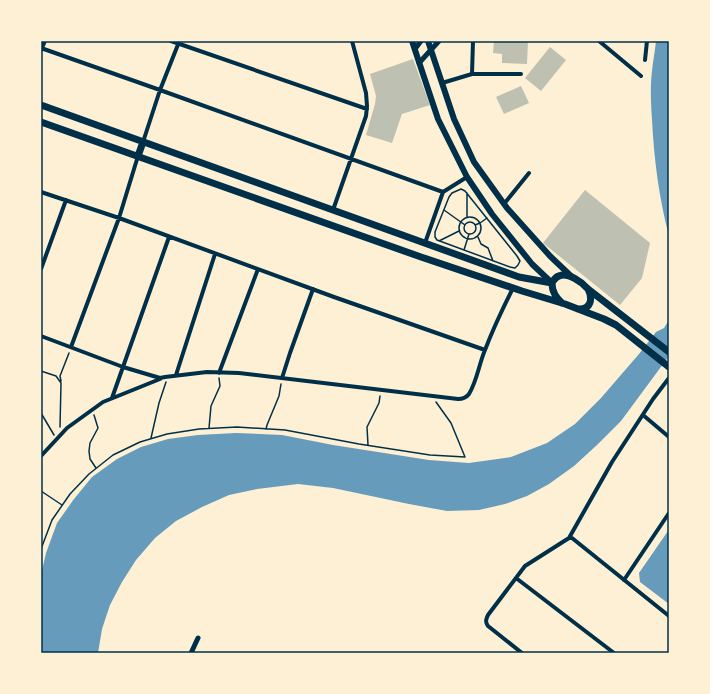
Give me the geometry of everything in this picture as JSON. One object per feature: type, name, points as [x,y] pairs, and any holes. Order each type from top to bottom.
[{"type":"main road","points":[[412,41],[438,119],[467,177],[492,214],[532,264],[552,283]]},
{"type":"main road","points":[[428,41],[454,119],[474,162],[504,204],[550,256],[572,277],[581,282],[669,352]]},
{"type":"main road","points":[[41,105],[519,277],[552,283]]},
{"type":"main road","points":[[41,122],[420,257],[576,308],[616,324],[669,366]]},
{"type":"main road","points":[[138,156],[142,142]]},
{"type":"main road","points":[[420,257],[425,243]]},
{"type":"main road","points":[[565,304],[557,298],[552,288],[552,283],[556,277],[559,276],[572,277]]},
{"type":"main road","points":[[576,308],[582,309],[589,305],[591,299],[588,289]]},
{"type":"street","points":[[45,41],[41,49],[444,192]]},
{"type":"street","points":[[171,41],[179,42],[367,109]]},
{"type":"street","points":[[333,210],[366,116],[367,109],[366,93],[352,41]]},
{"type":"street","points":[[415,48],[421,41]]},
{"type":"street","points":[[419,63],[439,41]]},
{"type":"street","points":[[472,74],[473,41]]},
{"type":"street","points":[[600,41],[641,76]]},
{"type":"street","points":[[645,60],[647,41]]},
{"type":"street","points":[[142,142],[179,42]]},
{"type":"street","points":[[442,83],[472,74],[521,74]]},
{"type":"street","points":[[71,348],[119,218],[138,156]]},
{"type":"street","points":[[504,204],[529,173]]},
{"type":"street","points":[[425,243],[444,192],[467,177]]},
{"type":"street","points":[[41,192],[119,218],[485,350]]},
{"type":"street","points":[[41,269],[66,200]]},
{"type":"street","points":[[112,398],[169,237]]},
{"type":"street","points":[[176,375],[216,254]]},
{"type":"street","points":[[219,373],[258,269]]},
{"type":"street","points":[[41,456],[67,428],[103,402],[168,376],[207,372],[253,375],[458,399],[466,397],[473,385],[485,350],[513,288]]},
{"type":"street","points":[[282,378],[313,289]]},
{"type":"street","points":[[41,336],[123,367],[162,378]]},
{"type":"street","points":[[522,653],[488,626],[486,619],[488,615],[525,566],[569,538],[612,462],[669,378]]},
{"type":"street","points":[[643,416],[669,437]]},
{"type":"street","points":[[624,580],[669,513]]},
{"type":"street","points":[[569,538],[572,538],[669,616]]},
{"type":"street","points":[[516,578],[614,653]]},
{"type":"street","points":[[191,653],[198,638]]},
{"type":"path","points":[[461,189],[465,190],[517,256],[520,262],[518,265],[515,268],[510,267],[436,240],[435,232],[444,210],[452,193],[461,189]]},
{"type":"path","points":[[466,217],[467,193]]},
{"type":"path","points":[[444,210],[465,225]]},
{"type":"path","points":[[478,237],[468,239],[462,236],[459,231],[459,226],[463,219],[466,217],[474,217],[480,222],[481,230],[478,237],[481,244],[488,248],[493,261]]},
{"type":"path","points":[[465,225],[469,222],[475,224],[487,218]]},
{"type":"path","points":[[469,234],[473,233],[475,230],[475,224]]},
{"type":"path","points":[[465,225],[465,231],[469,234]]},
{"type":"path","points":[[439,241],[459,231]]},
{"type":"path","points":[[464,250],[469,234]]},
{"type":"path","points":[[58,438],[61,383],[60,376],[71,348]]},
{"type":"path","points":[[41,371],[56,376],[61,383]]},
{"type":"path","points":[[210,428],[212,406],[220,386],[219,373]]},
{"type":"path","points":[[151,439],[159,403],[168,376]]},
{"type":"path","points":[[266,429],[279,396],[282,378]]},
{"type":"path","points":[[368,445],[367,427],[380,403],[380,390]]},
{"type":"path","points":[[41,549],[52,520],[70,494],[89,474],[113,455],[140,442],[167,434],[199,429],[237,427],[285,430],[430,455],[465,457],[451,423],[432,396]]},
{"type":"path","points":[[93,409],[98,428],[90,444],[89,451],[90,459],[96,468]]},
{"type":"path","points":[[41,415],[58,438]]},
{"type":"path","points":[[41,491],[62,506]]},
{"type":"water","points":[[656,41],[669,41],[669,236],[660,193],[653,135],[651,84]]},
{"type":"water","points":[[669,320],[669,356],[621,421],[574,466],[549,484],[527,496],[505,504],[479,510],[447,511],[333,488],[298,484],[257,489],[229,495],[176,521],[155,538],[136,560],[110,605],[102,629],[98,653],[41,653],[41,575],[46,553],[57,523],[92,477],[117,459],[141,447],[168,439],[198,435],[236,433],[282,435],[333,445],[429,460],[469,463],[511,457],[547,443],[575,424],[601,398],[656,332],[664,328]]},
{"type":"water","points":[[668,531],[669,604],[640,582],[639,573]]},
{"type":"building","points":[[494,41],[528,41],[527,64],[502,63],[502,54],[493,53]]},
{"type":"building","points":[[550,47],[566,60],[541,91],[525,78]]},
{"type":"building","points":[[413,59],[430,105],[402,114],[392,143],[366,135],[376,96],[370,74]]},
{"type":"building","points":[[521,86],[529,103],[504,114],[496,97]]},
{"type":"building","points":[[585,190],[650,243],[642,278],[620,305],[543,243]]}]
